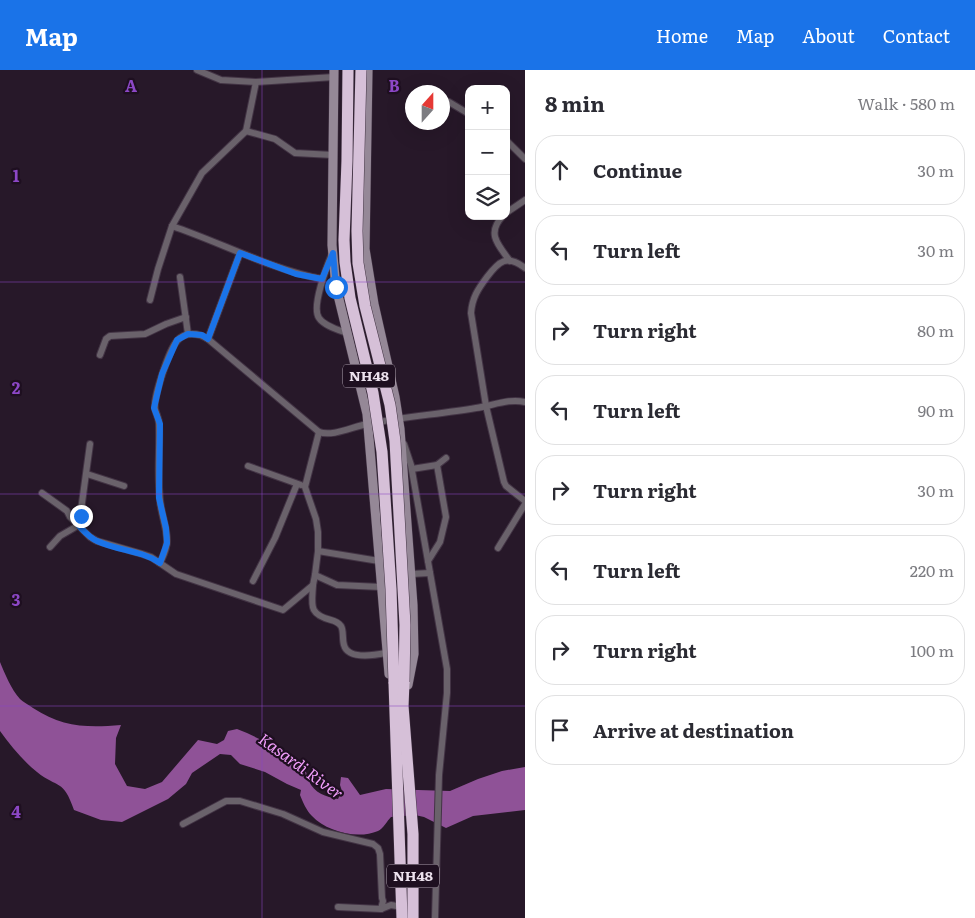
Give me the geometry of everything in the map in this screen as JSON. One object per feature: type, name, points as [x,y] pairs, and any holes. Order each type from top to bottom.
[{"type":"highway","name":"NH48","points":[[348,70],[345,254],[350,298],[373,393],[382,452],[399,682],[402,766],[400,834],[402,912]]},
{"type":"highway","name":"NH48","points":[[361,70],[357,230],[358,263],[365,306],[390,405],[394,441],[405,625],[399,682]]},
{"type":"highway","name":"NH48","points":[[402,766],[413,834],[414,918]]},
{"type":"main road","points":[[368,70],[365,250],[374,304],[399,420],[411,574],[414,654],[399,706]]},
{"type":"main road","points":[[334,74],[333,253],[336,287],[367,414],[386,653],[399,706]]},
{"type":"street","points":[[197,70],[221,80],[256,82],[334,74]]},
{"type":"street","points":[[150,300],[172,226],[202,173],[246,131],[256,82]]},
{"type":"street","points":[[450,103],[465,112]]},
{"type":"street","points":[[246,131],[276,139],[295,153],[333,155]]},
{"type":"street","points":[[510,144],[525,159]]},
{"type":"street","points":[[510,210],[525,200]]},
{"type":"street","points":[[499,220],[494,229],[495,237],[497,244],[510,261]]},
{"type":"street","points":[[172,226],[296,274],[322,279]]},
{"type":"street","points":[[208,339],[240,253]]},
{"type":"street","points":[[333,253],[322,279],[317,307],[319,318],[347,333]]},
{"type":"street","points":[[498,548],[525,503],[504,482],[486,406],[471,313],[472,302],[476,292],[496,265],[502,261],[510,261],[525,268]]},
{"type":"street","points":[[180,277],[188,334]]},
{"type":"street","points":[[100,355],[106,339],[110,336],[145,334],[186,317]]},
{"type":"street","points":[[160,563],[167,543],[166,528],[159,498],[160,424],[154,408],[162,374],[177,340],[188,334],[202,335],[208,339],[319,432],[325,434],[332,434],[368,424],[512,401],[525,402]]},
{"type":"street","points":[[319,432],[305,487],[316,519],[318,551],[312,607],[314,613],[321,618],[337,622],[340,625],[343,630],[344,646],[346,649],[358,655],[370,656],[386,653]]},
{"type":"street","points":[[400,435],[412,469],[446,669],[447,693],[439,775],[435,918]]},
{"type":"street","points":[[79,526],[90,444]]},
{"type":"street","points":[[412,469],[437,465],[446,458]]},
{"type":"street","points":[[428,562],[440,542],[446,517],[437,465]]},
{"type":"street","points":[[248,466],[305,487]]},
{"type":"street","points":[[87,474],[124,486]]},
{"type":"street","points":[[253,581],[275,538],[297,484]]},
{"type":"street","points":[[42,493],[67,511],[70,517],[90,537],[97,541],[142,554],[176,574],[283,610],[313,585]]},
{"type":"street","points":[[50,547],[60,536],[79,526]]},
{"type":"street","points":[[318,551],[379,561]]},
{"type":"street","points":[[411,574],[430,573]]},
{"type":"street","points":[[315,575],[337,584],[381,587]]},
{"type":"street","points":[[183,824],[226,801],[240,801],[283,814],[323,832],[373,844],[378,848],[380,854],[382,898],[384,901],[381,909]]},
{"type":"street","points":[[338,907],[381,909],[391,905],[402,912]]},
{"type":"water","name":"Kasardi River","points":[[0,662],[11,686],[20,699],[44,714],[64,723],[75,725],[121,725],[116,738],[115,764],[127,786],[145,789],[162,782],[198,740],[217,744],[224,740],[228,731],[237,729],[278,748],[283,756],[299,762],[306,771],[314,789],[325,796],[338,799],[342,791],[340,785],[341,777],[348,778],[360,795],[386,789],[450,791],[502,771],[525,767],[525,810],[473,816],[446,828],[424,817],[415,815],[391,817],[378,831],[370,834],[352,834],[333,830],[312,816],[306,809],[300,795],[301,790],[265,772],[240,764],[231,755],[220,754],[192,773],[186,784],[168,799],[122,822],[101,820],[74,810],[63,788],[32,768],[17,753],[0,731]]},
{"type":"route","points":[[81,516],[79,526],[90,537],[97,541],[151,557],[160,563],[167,543],[166,528],[159,498],[158,440],[160,424],[154,408],[162,374],[177,340],[182,336],[196,334],[208,339],[240,253],[296,274],[322,279],[333,253],[336,287]]}]
